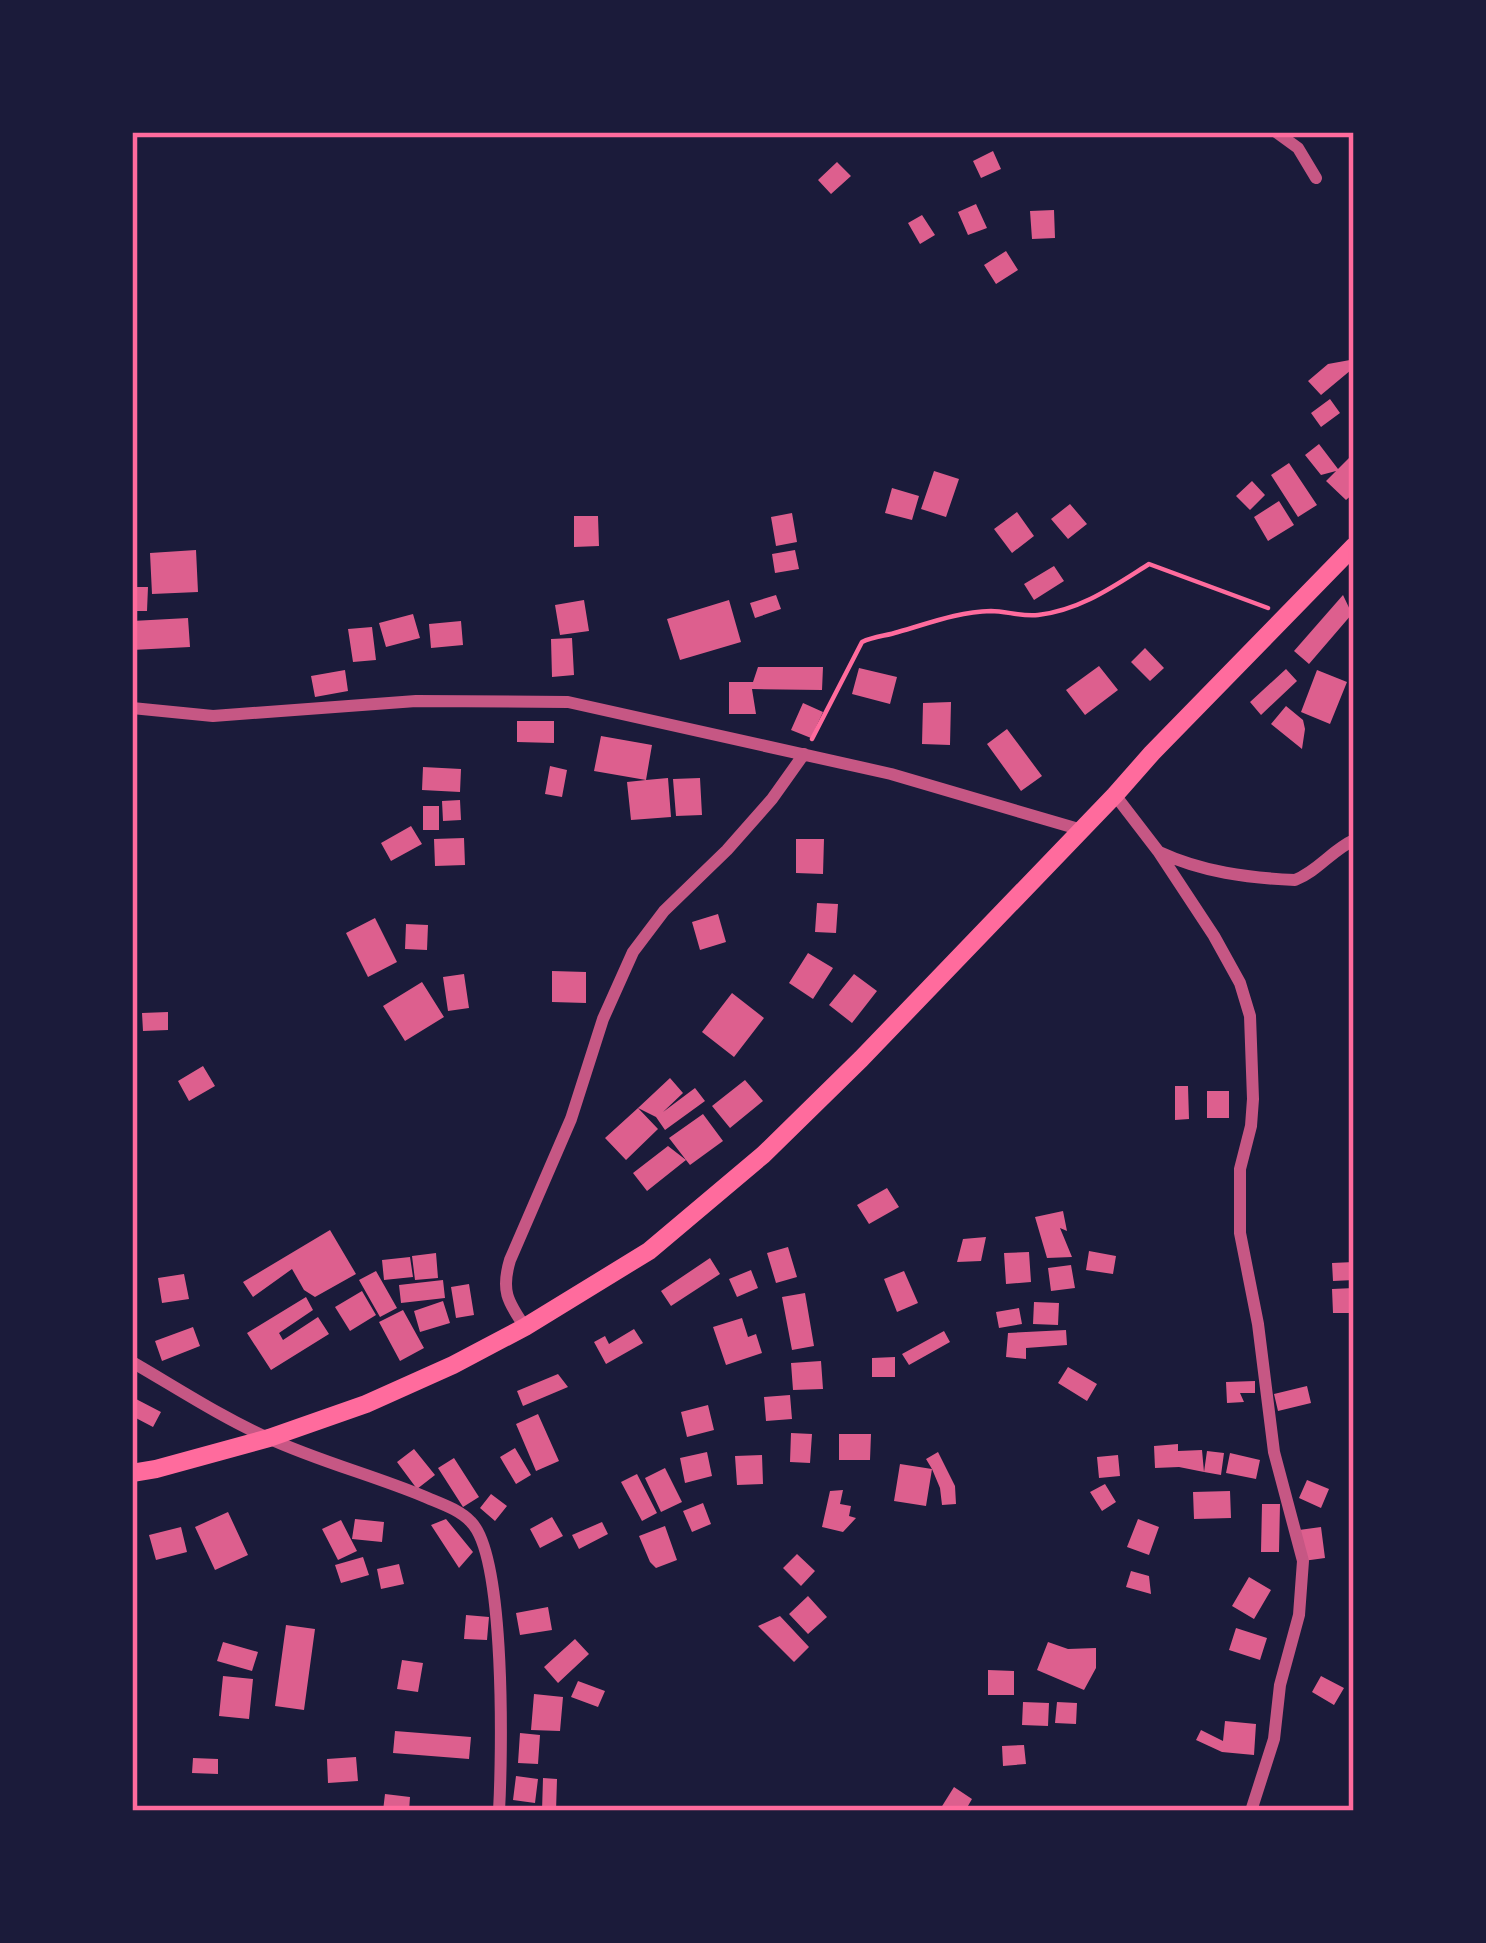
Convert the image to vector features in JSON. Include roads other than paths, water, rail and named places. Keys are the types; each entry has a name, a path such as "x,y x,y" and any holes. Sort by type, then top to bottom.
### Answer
{"main road":[{"path":"132,1473 268,1438 365,1404 525,1327 649,1251 763,1154 861,1059 1354,546"}],"street":[{"path":"1276,132 1298,148 1316,178"},
{"path":"132,708 213,716 416,701 568,703 891,774 1082,830"},
{"path":"525,1327 503,1283 572,1119 603,1019 633,952 664,911 772,799 804,754"},
{"path":"1115,795 1214,936 1247,1001 1253,1099 1240,1169 1240,1233 1258,1324 1274,1452 1303,1561 1299,1616 1280,1685 1274,1739 1251,1811"},
{"path":"1158,851 1211,872 1295,880 1354,840"},
{"path":"132,1362 268,1438 451,1508 472,1522 483,1540 501,1672 500,1811"}]}
